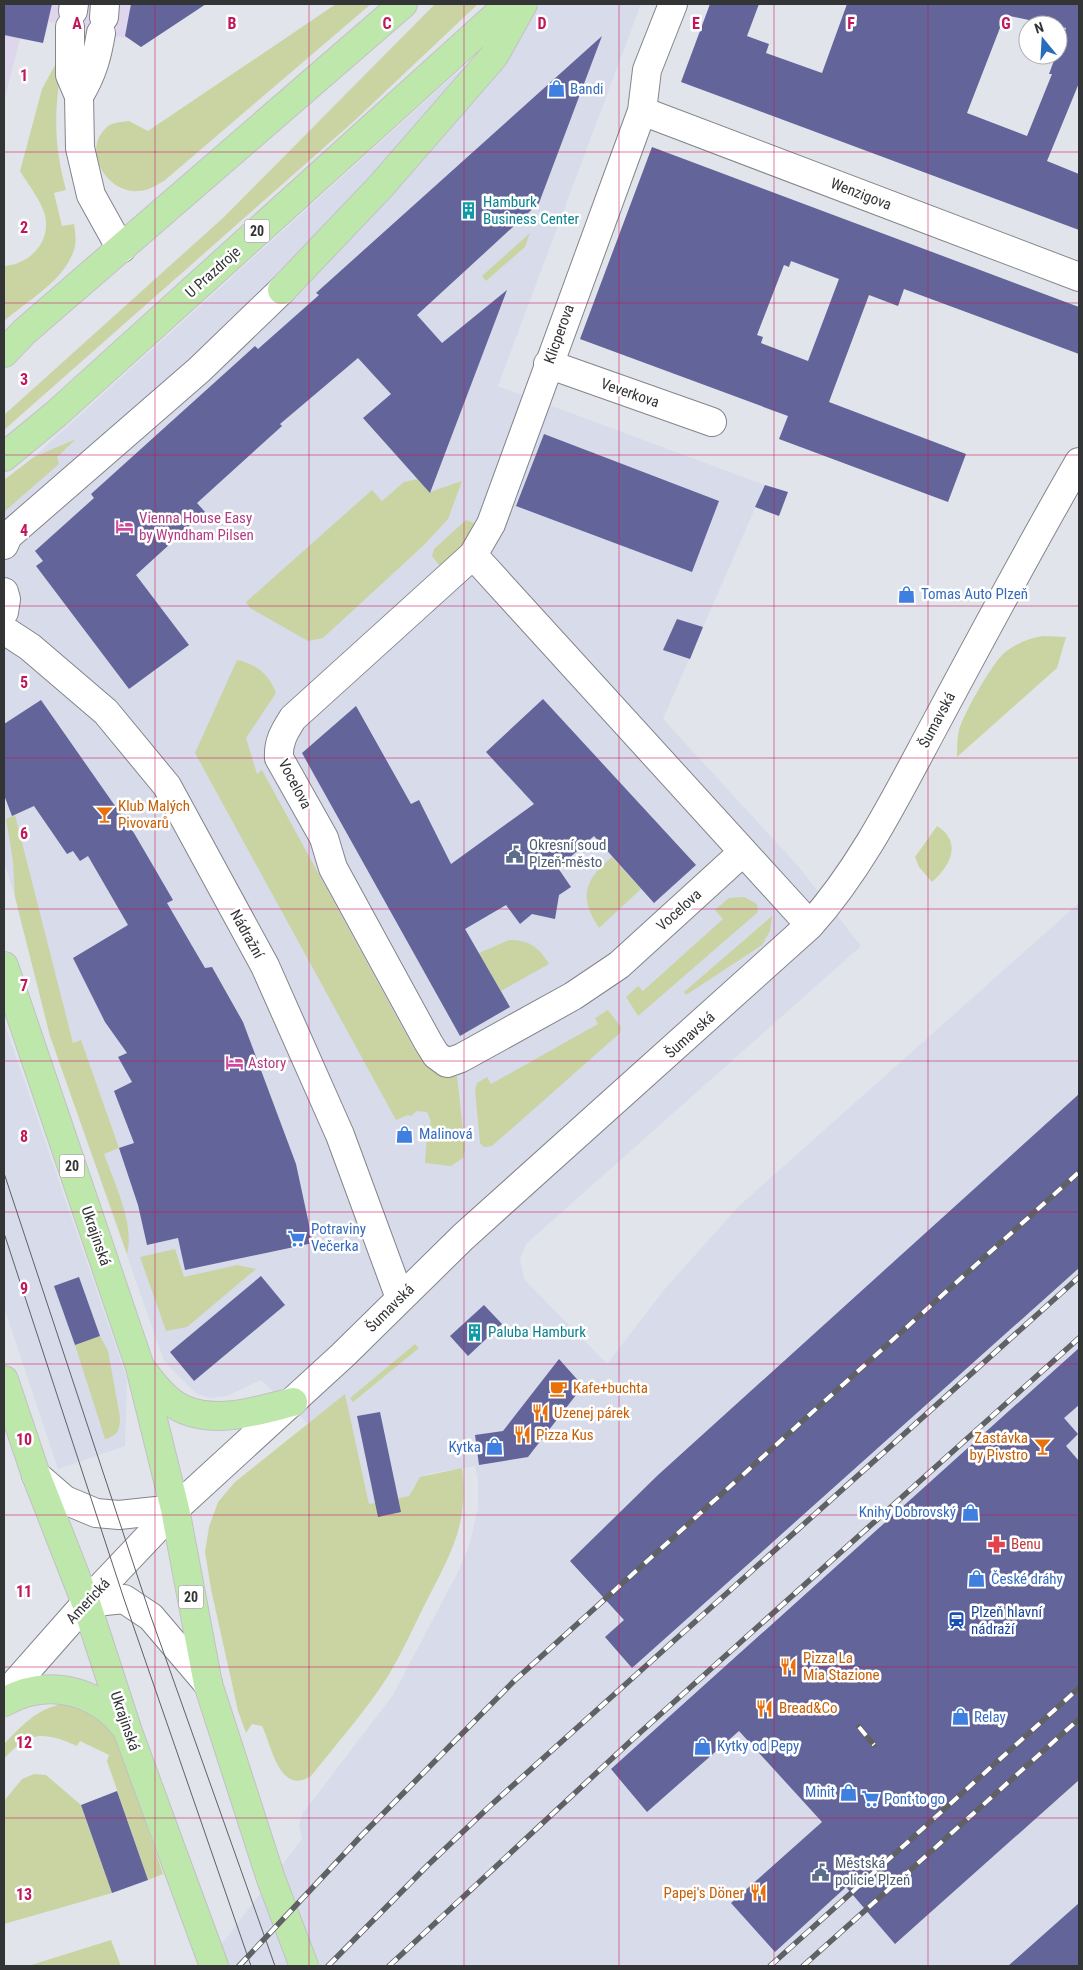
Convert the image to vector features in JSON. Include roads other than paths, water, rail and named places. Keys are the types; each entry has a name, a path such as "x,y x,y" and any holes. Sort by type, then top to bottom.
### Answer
{"main road":[{"path":"4,353 14,339 121,249 321,73 403,4"},
{"name":"U Prazdroje","path":"4,457 56,414 509,4"},
{"path":"282,290 381,186 494,56 523,4"},
{"name":"Ukrajinská","path":"4,966 140,1367 175,1509 208,1684 271,1879 304,1966"},
{"path":"140,1367 161,1393 185,1410 231,1416 293,1402"},
{"name":"Ukrajinská","path":"4,1380 36,1475 86,1603 128,1732 214,1966"},
{"path":"4,1702 21,1694 38,1690 73,1692 89,1697 104,1706 128,1732"}],"street":[{"name":"Klicperova","path":"473,555 491,524 642,111 647,70 672,4"},
{"path":"72,14 70,75 79,96 80,148 91,195 121,249"},
{"path":"79,96 91,78 97,56 103,18"},
{"name":"Wenzigova","path":"642,111 1079,276"},
{"path":"4,545 8,536 199,370 282,290"},
{"name":"Veverkova","path":"548,364 712,422"},
{"name":"Šumavská","path":"175,1509 293,1402 463,1237 810,925 827,906 852,871 913,765 1013,576 1079,462"},
{"path":"473,555 810,925"},
{"name":"Vocelova","path":"473,555 293,718 278,748 280,758 324,838 333,868 436,1055 447,1063 461,1058 573,996 619,965 743,852"},
{"path":"4,592 6,599 4,612"},
{"name":"Nádražní","path":"4,630 30,647 106,712 167,786 265,966 340,1135 400,1298"},
{"path":"36,1475 65,1500 96,1513 118,1516 175,1509"},
{"name":"Americká","path":"4,1696 86,1603 175,1509"},
{"path":"86,1603 124,1599 151,1617 208,1684"}],"tram line":[{"path":"4,1173 151,1617 275,1966"},
{"path":"4,1233 124,1599 251,1966"}],"railway":[{"path":"239,1966 362,1835 514,1681 1079,1172"},
{"path":"328,1966 429,1864 490,1806 1079,1277"},
{"path":"389,1966 634,1738 1079,1338"},
{"path":"770,1966 1079,1688"},
{"path":"803,1966 1079,1719"},
{"path":"859,1727 874,1745"}],"place":[{"name":"Bandi","path":"556,89"},
{"name":"Hamburk Business Center","path":"469,211"},
{"name":"Vienna House Easy by Wyndham Pilsen","path":"125,527"},
{"name":"Tomas Auto Plzeň","path":"907,594"},
{"name":"Klub Malých Pivovarů","path":"104,815"},
{"name":"Okresní soud Plzeň-město","path":"515,854"},
{"name":"Astory","path":"234,1063"},
{"name":"Malinová","path":"405,1134"},
{"name":"Potraviny Večerka","path":"297,1238"},
{"name":"Paluba Hamburk","path":"474,1332"},
{"name":"Kafe+buchta","path":"559,1388"},
{"name":"Uzenej párek","path":"540,1413"},
{"name":"Pizza Kus","path":"522,1435"},
{"name":"Kytka","path":"495,1447"},
{"name":"Zastávka by Pivstro","path":"1042,1447"},
{"name":"Knihy Dobrovský","path":"970,1512"},
{"name":"Benu","path":"997,1544"},
{"name":"České dráhy","path":"977,1579"},
{"name":"Plzeň hlavní nádraží","path":"957,1621"},
{"name":"Pizza La Mia Stazione","path":"789,1667"},
{"name":"Bread&Co","path":"765,1708"},
{"name":"Relay","path":"960,1717"},
{"name":"Kytky od Pepy","path":"703,1746"},
{"name":"Minit","path":"849,1792"},
{"name":"Pont to go","path":"870,1799"},
{"name":"Městská policie Plzeň","path":"821,1872"},
{"name":"Papej's Döner","path":"758,1893"}]}
